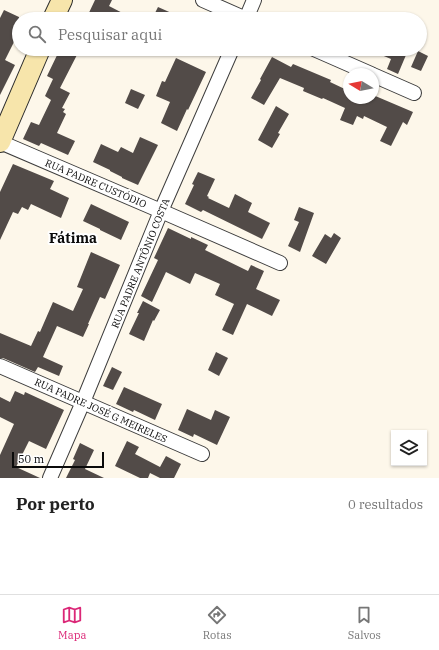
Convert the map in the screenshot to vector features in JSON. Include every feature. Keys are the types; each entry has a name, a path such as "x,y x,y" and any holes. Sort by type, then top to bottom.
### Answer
{"street":[{"path":"56,12 62,0"},
{"path":"203,0 230,12"},
{"path":"249,12 254,0"},
{"path":"0,142 37,56"},
{"name":"RUA PADRE ANTÔNIO COSTA","path":"50,478 83,402 161,211 229,56"},
{"path":"330,56 358,68"},
{"path":"379,77 414,93"},
{"name":"RUA PADRE CUSTÓDIO","path":"0,142 280,263"},
{"name":"RUA PADRE JOSÉ G MEIRELES","path":"0,366 202,454"}],"building":[{"path":"95,0 112,0 109,6 121,12 89,12"},
{"path":"158,7 169,12 156,12"},
{"path":"4,10 12,14 12,46 5,60 15,65 0,95 0,18"},
{"path":"57,56 76,56 60,88 70,93 62,108 65,109 63,112 66,114 57,133 75,141 68,155 41,143 39,146 23,139 31,122 39,125 51,100 45,96 53,79 47,76"},
{"path":"384,56 406,56 398,74 387,69 391,59"},
{"path":"416,56 428,56 421,71 411,67"},
{"path":"272,57 291,67 293,64 331,80 330,82 343,88 343,104 379,104 379,98 413,112 407,125 403,122 391,146 380,141 387,127 364,116 363,119 357,116 353,125 340,120 345,108 303,91 304,88 280,78 264,105 251,98 261,80 260,79"},
{"path":"176,58 206,72 177,131 161,123 170,102 156,96 162,81 165,82"},
{"path":"131,89 145,95 138,109 125,103"},
{"path":"276,106 289,114 278,133 280,134 272,148 258,140"},
{"path":"140,137 158,145 138,185 93,162 101,144 118,152 121,147 133,153"},
{"path":"13,164 54,181 50,189 69,198 61,218 31,204 28,210 22,207 18,214 13,212 0,240 0,192"},
{"path":"198,172 215,179 207,196 209,197 208,198 229,208 235,194 252,203 248,212 270,223 262,239 203,210 201,212 185,204"},
{"path":"91,204 129,222 121,240 83,221"},
{"path":"299,207 314,213 300,252 288,246 299,222 294,220"},
{"path":"168,228 208,245 205,250 248,271 251,265 264,271 256,289 280,300 272,316 247,304 233,335 222,330 234,304 215,295 220,284 195,273 190,284 166,272 152,302 141,296 158,260 154,258"},
{"path":"334,233 341,238 326,264 312,256 325,234 331,238"},
{"path":"91,252 120,265 105,299 100,297 83,337 57,326 43,357 63,366 59,376 38,367 35,372 0,358 0,333 31,346 38,331 40,332 53,302 73,311 83,289 77,287"},
{"path":"143,301 160,310 154,321 153,320 144,341 129,334"},
{"path":"216,352 228,358 219,376 208,370"},
{"path":"112,367 122,372 113,390 103,386"},
{"path":"124,387 162,404 155,420 134,410 133,412 116,404"},
{"path":"15,391 24,395 25,392 64,410 46,449 29,441 16,467 40,478 0,478 0,455 14,424 0,417 0,397 10,402"},
{"path":"187,409 211,420 215,410 230,417 217,445 194,434 193,437 178,430"},
{"path":"127,441 139,447 135,454 160,467 166,456 181,464 174,478 160,478 150,473 148,478 140,478 115,466"},
{"path":"80,443 94,450 85,469 104,478 66,478 75,460 73,459"}],"district":[{"name":"Fátima","path":"73,238"}]}
